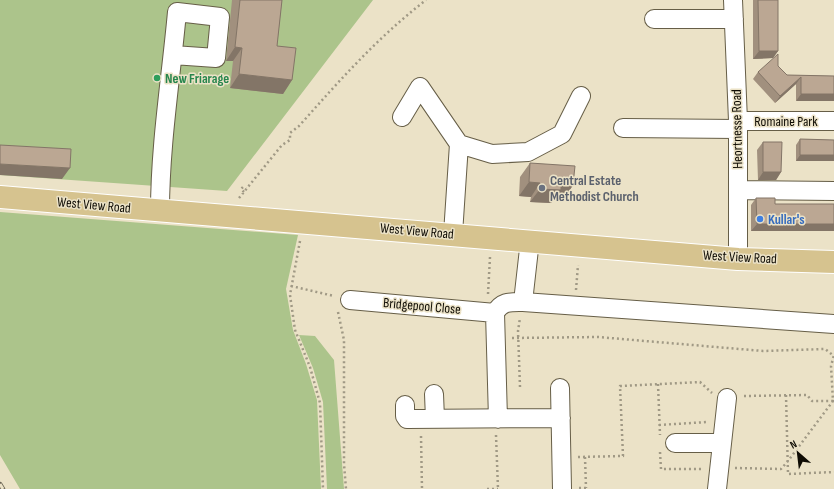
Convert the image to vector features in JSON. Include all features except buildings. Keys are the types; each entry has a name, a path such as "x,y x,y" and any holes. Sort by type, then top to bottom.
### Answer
{"main road":[{"name":"West View Road","path":"0,197 530,240 738,259 834,262"}],"street":[{"name":"Heortnesse Road","path":"733,0 738,125 738,259"},
{"path":"654,19 734,19"},
{"path":"160,211 160,187 173,55"},
{"path":"402,117 420,87 460,144 492,154 528,152 562,134 581,96"},
{"name":"Romaine Park","path":"623,128 834,121"},
{"path":"453,234 460,144"},
{"path":"738,190 834,190"},
{"path":"523,302 530,240"},
{"name":"Bridgepool Close","path":"344,298 491,305"},
{"path":"498,419 496,338 491,305 499,306 506,302 523,302 834,324"},
{"path":"560,388 562,482"},
{"path":"428,419 434,394"},
{"path":"717,489 726,398"},
{"path":"405,405 405,416 407,419 561,418"},
{"path":"675,443 722,443"}],"path":[{"path":"229,216 245,191 282,145 290,140 290,133 299,126 365,53 396,24 426,0"},
{"path":"303,221 290,295 295,330 310,367 320,403 323,489"},
{"path":"491,250 491,305"},
{"path":"576,292 578,258"},
{"path":"291,286 344,298 338,316 344,340 344,464 346,489"},
{"path":"520,387 518,338 523,302"},
{"path":"496,338 598,337 763,351 824,349 834,356 831,366 833,402 788,461 780,469 719,468"},
{"path":"562,457 623,456 620,386"},
{"path":"786,395 788,474 834,472"},
{"path":"422,489 428,419"},
{"path":"487,489 498,489 496,429 498,419"},
{"path":"659,424 724,422"},
{"path":"585,456 586,489"}],"green space":[{"name":"New Friarage","path":"0,0 373,0 227,191 0,175"},
{"path":"0,212 298,235 286,289 293,330 306,364 317,400 321,489 20,489 0,455"},
{"path":"299,335 315,336 334,360 344,489 327,489 323,402 313,368"}],"railway":[{"path":"0,484 3,489"}],"place":[{"name":"New Friarage","path":"157,78"},
{"name":"Central Estate Methodist Church","path":"542,188"},
{"name":"Kullar's","path":"760,219"}]}
